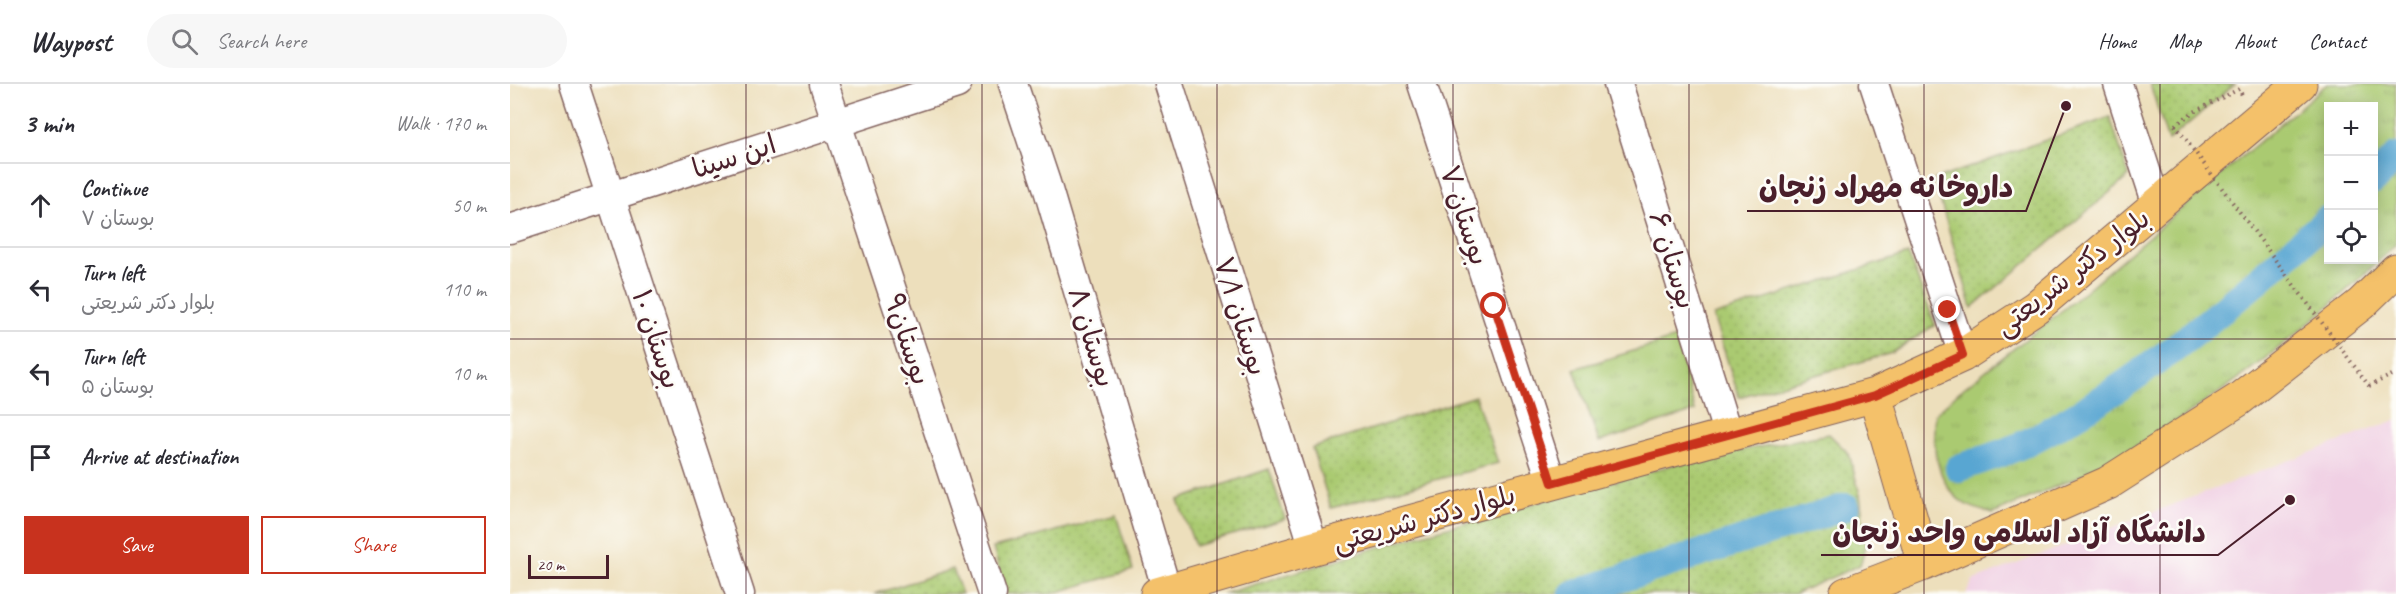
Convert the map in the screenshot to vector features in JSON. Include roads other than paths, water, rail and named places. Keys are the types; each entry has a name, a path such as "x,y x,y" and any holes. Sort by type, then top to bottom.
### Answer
{"main road":[{"name":"بلوار دکتر شریعتی","path":"1162,593 1314,548 1875,395 1963,355 2036,307 2300,84"},
{"path":"1846,594 1924,564 2108,483 2238,400 2361,304 2396,270"},
{"path":"1875,395 1924,564"}],"street":[{"name":"بوستان ۱۰","path":"574,84 740,594"},
{"name":"بوستان۹","path":"824,84 992,594"},
{"name":"ابن سینا","path":"510,229 957,84"},
{"name":"بوستان ۸","path":"1013,84 1046,183 1162,593"},
{"name":"بوستان ۷/۱","path":"1168,84 1314,548"},
{"name":"بوستان ۷","path":"1422,84 1552,483"},
{"name":"بوستان ۶","path":"1618,84 1728,435"},
{"path":"1874,84 1963,355"},
{"path":"2118,84 2157,205"}],"waterway":[{"path":"2378,176 2396,157"},
{"path":"1959,468 2024,444 2111,393 2187,339 2324,223"},
{"path":"1573,594 1846,507"}],"place":[{"name":"داروخانه مهراد زنجان","path":"2066,106"},
{"name":"دانشگاه آزاد اسلامی واحد زنجان","path":"2290,500"}]}
